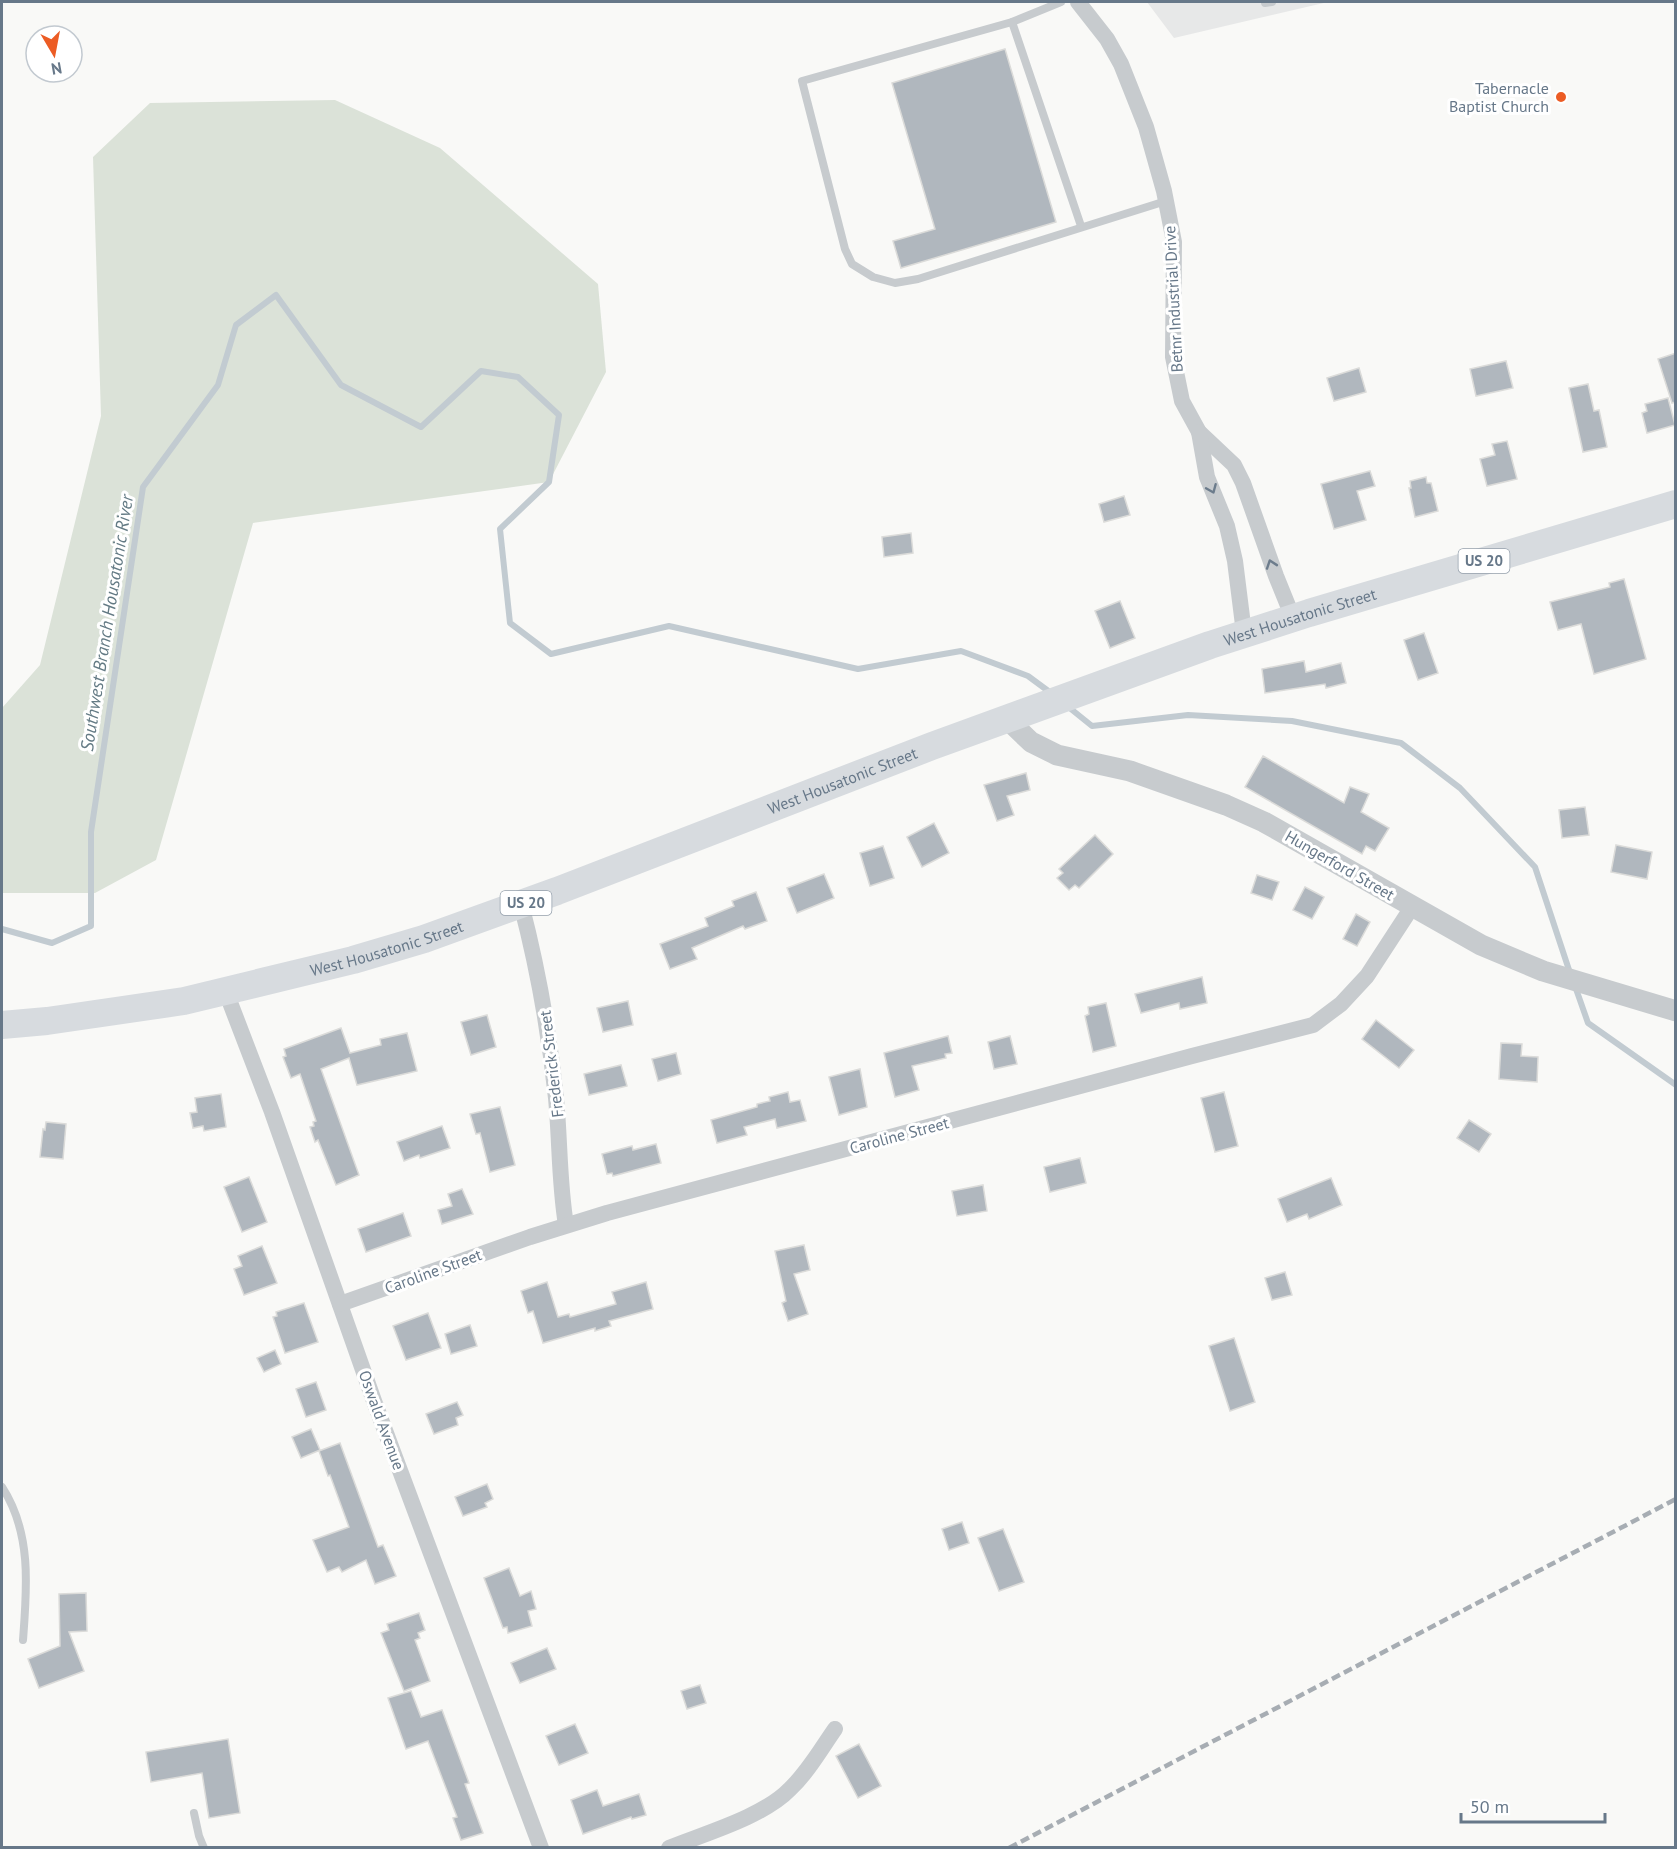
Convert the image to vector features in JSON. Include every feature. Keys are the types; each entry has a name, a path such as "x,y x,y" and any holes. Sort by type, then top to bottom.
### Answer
{"highway":[{"name":"West Housatonic Street","path":"2,1024 109,1013 226,992 353,960 424,939 522,904 1087,689 1244,633 1676,504"}],"street":[{"name":"Betnr Industrial Drive","path":"1078,2 1107,39 1121,64 1146,127 1166,201 1174,242 1173,357 1182,401 1200,432 1234,465 1243,483 1293,618"},
{"name":"Betnr Industrial Drive","path":"1200,432 1208,477 1227,526 1236,561 1244,633"},
{"name":"Hungerford Street","path":"1018,715 1031,742 1058,755 1130,771 1226,805 1264,822 1481,945 1543,971 1676,1011"},
{"name":"Frederick Street","path":"522,904 544,1001 556,1095 561,1192 566,1225"},
{"name":"Caroline Street","path":"340,1304 566,1225 648,1201 1313,1025 1341,1004 1367,976 1412,907"},
{"name":"Oswald Avenue","path":"226,992 541,1848"},
{"path":"669,1848 769,1806 783,1796 806,1772 835,1729"}],"lane":[{"path":"1061,2 1012,22 802,81 845,249 852,264 873,277 895,283 918,279 1166,201"},
{"path":"1012,22 1082,226"},
{"path":"2,1487 12,1502 24,1539 27,1586 23,1640"},
{"path":"194,1813 204,1848"}],"shaded area":[{"path":"1147,2 1328,2 1174,38"},
{"path":"335,100 440,148 598,284 606,372 549,482 253,523 156,860 95,893 2,893 2,708 40,665 101,416 93,157 150,103"}],"building":[{"path":"1005,49 1056,222 901,268 893,241 935,229 892,83"},
{"path":"1676,353 1676,402 1672,403 1658,359"},
{"path":"1506,361 1513,388 1476,396 1470,369"},
{"path":"1359,368 1366,392 1334,401 1327,378"},
{"path":"1588,384 1594,411 1599,410 1607,447 1583,452 1569,388"},
{"path":"1668,398 1675,425 1647,433 1642,413 1647,411 1645,404"},
{"path":"1507,441 1517,479 1487,486 1480,459 1495,455 1492,444"},
{"path":"1370,471 1375,486 1357,491 1366,520 1334,529 1321,484"},
{"path":"1426,477 1427,483 1431,483 1438,511 1415,517 1409,488 1411,488 1410,481"},
{"path":"1124,496 1130,515 1104,522 1099,504"},
{"path":"911,533 913,553 884,557 882,537"},
{"path":"1624,579 1646,659 1594,674 1581,624 1558,630 1550,602 1610,587 1609,583"},
{"path":"1120,601 1135,638 1110,648 1095,611"},
{"path":"1424,633 1438,673 1418,680 1404,640"},
{"path":"1304,661 1306,672 1341,663 1346,683 1326,688 1325,684 1265,693 1262,669"},
{"path":"1263,756 1344,803 1350,787 1369,794 1361,812 1389,828 1375,851 1366,846 1362,854 1245,787"},
{"path":"1026,773 1030,790 1007,796 1014,815 997,821 984,785"},
{"path":"1585,807 1589,835 1562,838 1559,810"},
{"path":"934,823 949,853 922,867 907,837"},
{"path":"1095,835 1113,854 1079,888 1075,885 1069,890 1057,878 1063,873 1059,869"},
{"path":"1616,845 1652,852 1647,879 1611,872"},
{"path":"883,846 894,878 870,886 860,853"},
{"path":"824,874 834,898 797,913 787,888"},
{"path":"1257,875 1279,882 1272,900 1251,893"},
{"path":"1305,887 1324,897 1312,919 1293,910"},
{"path":"756,892 767,921 745,929 743,926 692,948 697,959 670,969 660,944 708,926 705,918 734,906 732,901"},
{"path":"1356,914 1370,922 1357,946 1343,939"},
{"path":"1202,977 1207,1003 1180,1009 1179,1003 1141,1013 1135,994"},
{"path":"628,1001 633,1025 603,1032 597,1008"},
{"path":"1106,1003 1116,1046 1093,1052 1085,1016 1089,1014 1088,1007"},
{"path":"487,1015 496,1047 471,1055 461,1022"},
{"path":"1376,1020 1414,1050 1399,1068 1362,1039"},
{"path":"341,1028 350,1053 381,1045 380,1039 407,1033 417,1071 357,1085 349,1058 321,1069 359,1175 336,1185 318,1140 315,1142 310,1127 314,1126 313,1122 316,1121 300,1074 291,1078 283,1057 286,1056 284,1049"},
{"path":"948,1036 952,1053 945,1054 946,1058 912,1066 919,1090 895,1097 884,1053"},
{"path":"1010,1036 1017,1064 994,1069 988,1042"},
{"path":"1501,1043 1522,1044 1521,1056 1538,1057 1537,1082 1499,1079"},
{"path":"676,1053 681,1074 658,1081 652,1059"},
{"path":"621,1065 627,1086 589,1095 584,1074"},
{"path":"860,1069 867,1107 839,1115 829,1077"},
{"path":"788,1092 790,1102 800,1100 806,1121 777,1128 775,1119 744,1127 747,1135 717,1143 711,1120 757,1107 757,1104 770,1101 769,1097"},
{"path":"1224,1092 1238,1146 1215,1152 1201,1098"},
{"path":"221,1094 226,1127 204,1131 203,1126 193,1128 190,1113 197,1112 195,1098"},
{"path":"500,1107 515,1165 490,1172 480,1133 476,1134 470,1114"},
{"path":"1469,1120 1491,1134 1479,1152 1457,1138"},
{"path":"46,1122 66,1124 63,1159 40,1157"},
{"path":"442,1126 450,1148 404,1161 397,1142"},
{"path":"656,1144 661,1163 613,1176 612,1173 607,1174 602,1154 632,1146 633,1150"},
{"path":"1080,1158 1086,1183 1050,1192 1044,1167"},
{"path":"249,1177 267,1222 242,1232 224,1187"},
{"path":"1331,1178 1342,1205 1309,1219 1307,1214 1287,1222 1278,1199"},
{"path":"983,1185 987,1211 957,1216 952,1191"},
{"path":"462,1189 473,1214 442,1224 438,1210 452,1206 448,1194"},
{"path":"403,1213 411,1236 366,1252 358,1229"},
{"path":"804,1245 810,1270 794,1274 808,1314 788,1321 782,1303 786,1301 775,1251"},
{"path":"262,1246 277,1283 244,1295 234,1269 242,1266 238,1256"},
{"path":"1285,1272 1292,1295 1272,1300 1265,1278"},
{"path":"547,1282 558,1317 569,1314 570,1317 616,1304 612,1292 646,1282 653,1309 609,1321 611,1326 595,1331 595,1328 543,1343 533,1311 528,1313 521,1291"},
{"path":"304,1303 318,1342 285,1353 273,1317 277,1316 276,1312"},
{"path":"428,1313 441,1348 406,1360 393,1326"},
{"path":"470,1325 477,1346 451,1354 445,1334"},
{"path":"1234,1338 1255,1402 1230,1411 1209,1346"},
{"path":"275,1350 281,1364 264,1372 257,1358"},
{"path":"316,1382 326,1410 306,1417 296,1389"},
{"path":"457,1402 463,1415 456,1418 458,1425 434,1434 426,1414"},
{"path":"311,1429 320,1450 301,1458 292,1437"},
{"path":"340,1443 378,1547 383,1545 396,1576 375,1584 366,1560 342,1572 339,1567 327,1572 313,1540 349,1527 319,1451"},
{"path":"487,1484 493,1499 485,1503 487,1507 463,1516 455,1497"},
{"path":"962,1522 969,1543 949,1550 942,1529"},
{"path":"1003,1529 1024,1582 999,1591 978,1538"},
{"path":"509,1568 520,1596 531,1591 536,1609 528,1611 532,1626 508,1633 507,1627 503,1628 484,1578"},
{"path":"86,1593 87,1631 69,1632 84,1671 39,1688 28,1659 60,1646 59,1594"},
{"path":"419,1613 425,1630 418,1633 420,1638 415,1640 430,1681 404,1691 381,1633 389,1630 387,1624"},
{"path":"547,1648 556,1669 520,1683 511,1663"},
{"path":"700,1685 706,1703 687,1709 681,1691"},
{"path":"411,1691 421,1717 442,1710 469,1783 465,1784 483,1833 461,1840 453,1818 457,1817 428,1741 406,1749 388,1698"},
{"path":"575,1724 588,1753 559,1765 546,1736"},
{"path":"228,1739 240,1813 209,1818 202,1773 151,1782 146,1752"},
{"path":"859,1744 881,1786 858,1798 836,1756"},
{"path":"597,1790 603,1806 639,1794 646,1815 632,1819 631,1817 583,1834 571,1800"}],"waterway":[{"name":"Southwest Branch Housatonic River","path":"2,929 52,943 91,926 91,832 143,487 218,385 236,325 276,295 341,385 421,427 481,371 518,377 559,415 549,482 500,529 510,623 551,654 669,626 858,669 961,651 1028,676 1051,693"},
{"name":"Southwest Branch Housatonic River","path":"1066,705 1092,726 1188,715 1292,721 1401,743 1460,788 1535,867 1570,973"},
{"name":"Southwest Branch Housatonic River","path":"1575,986 1588,1023 1676,1085"}],"railway":[{"path":"1009,1848 1676,1499"}],"place":[{"name":"Tabernacle Baptist Church","path":"1561,97"}]}
